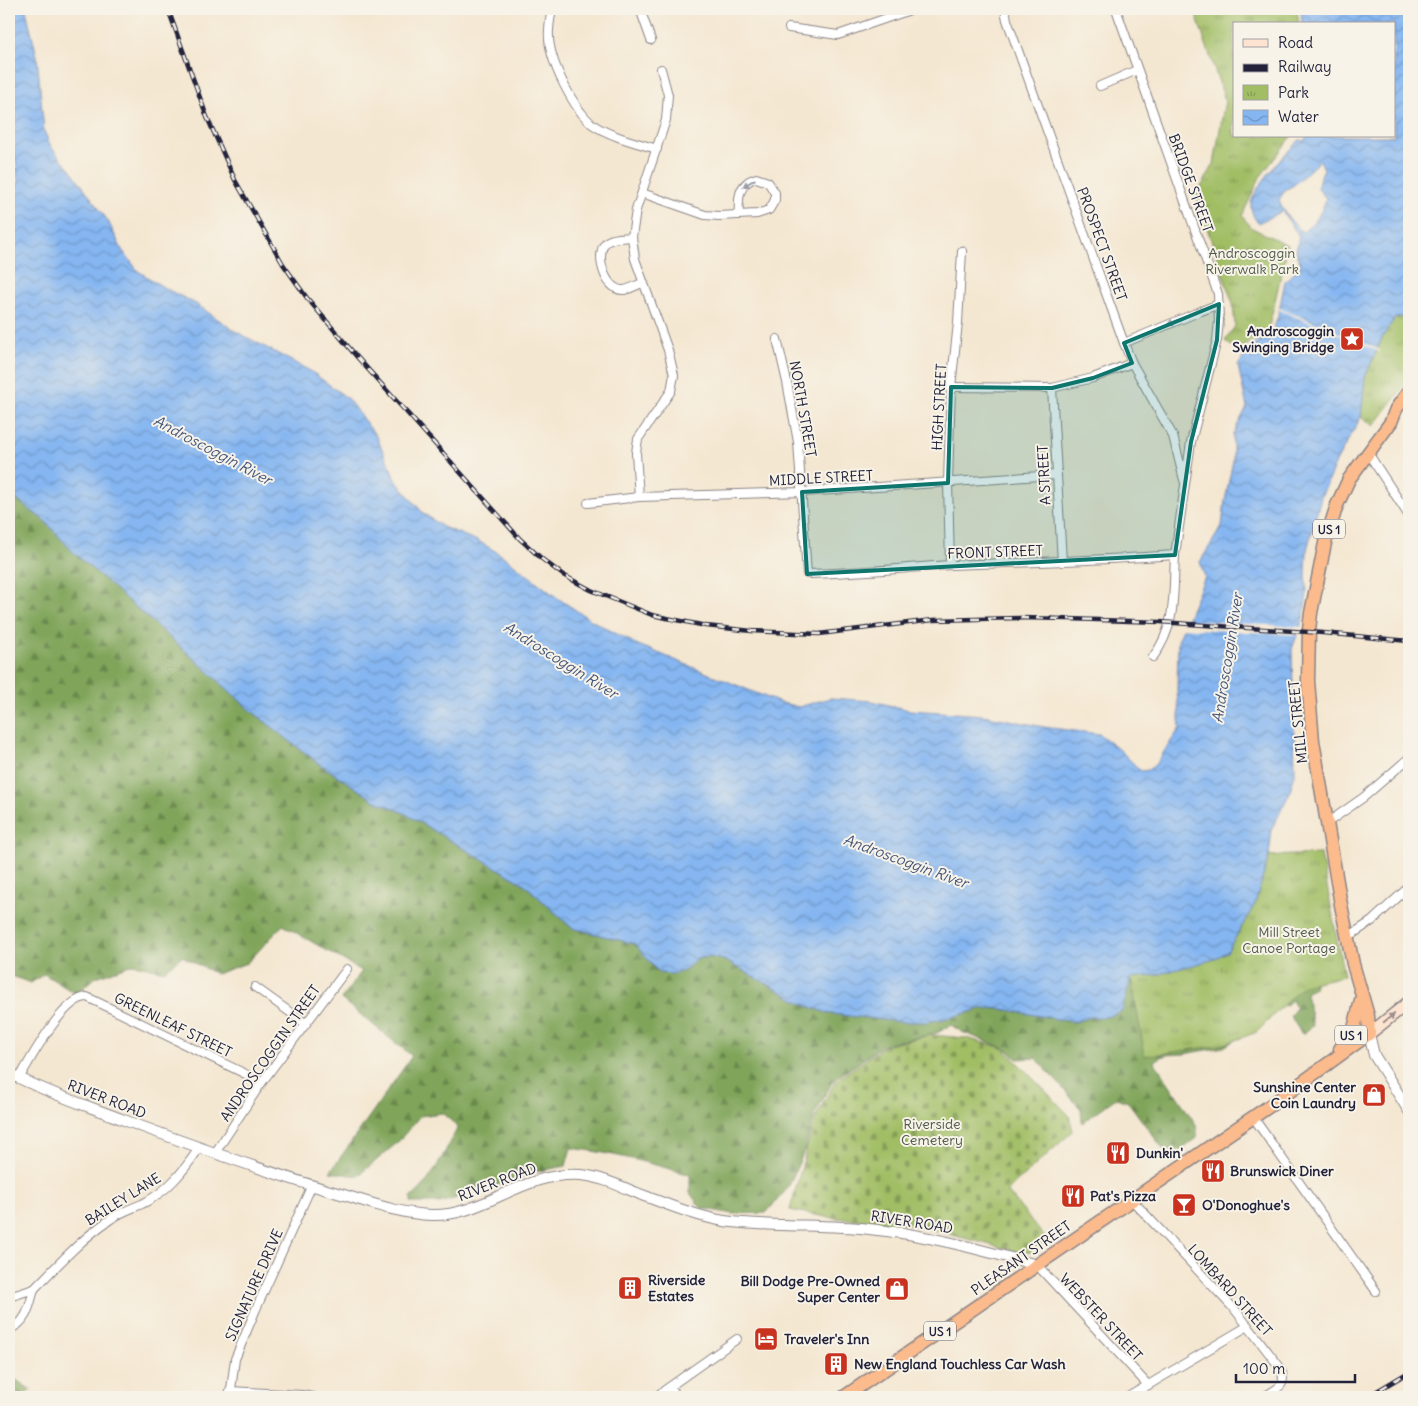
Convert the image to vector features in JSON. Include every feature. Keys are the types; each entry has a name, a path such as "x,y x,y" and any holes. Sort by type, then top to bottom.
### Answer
{"highway":[{"name":"MILL STREET","path":"1369,1034 1368,1016 1348,938 1313,741 1308,664 1311,613 1330,523 1349,479 1391,422 1396,409 1409,391"},
{"name":"MILL STREET","path":"1391,422 1402,415 1409,405"},
{"name":"US 1","path":"1326,1066 1353,1033 1362,998"},
{"name":"PLEASANT STREET","path":"844,1397 1326,1066 1369,1034"}],"main road":[{"name":"PLEASANT STREET","path":"1369,1034 1409,1002"}],"street":[{"path":"552,9 549,29 551,50 574,103 582,114 603,130 657,149"},
{"path":"640,9 651,40"},
{"path":"789,28 838,36 913,9"},
{"name":"PROSPECT STREET","path":"1005,9 1007,20 1124,344 1132,363 1173,436 1184,484"},
{"name":"BRIDGE STREET","path":"1116,9 1218,294 1217,340 1192,442 1184,484 1175,555"},
{"path":"639,498 636,454 638,439 670,391 674,375 668,350 642,283 635,259 632,237 636,210 666,120 668,95 661,69"},
{"path":"1100,86 1137,70"},
{"path":"642,193 705,215 739,215 756,214 769,210 775,200 775,194 768,182 756,178 746,183 739,194 739,215"},
{"path":"632,237 607,241 600,254 605,276 612,287 624,290 642,283"},
{"name":"HIGH STREET","path":"950,566 948,482 951,387 958,322 962,251"},
{"path":"1124,344 1219,304"},
{"name":"NORTH STREET","path":"777,338 798,442 807,574"},
{"path":"951,387 1052,388 1093,378 1132,363"},
{"name":"A STREET","path":"1052,388 1062,562"},
{"path":"1368,453 1409,516"},
{"name":"MIDDLE STREET","path":"588,503 639,498 802,492 1056,475"},
{"path":"1153,657 1162,646 1171,620 1175,555"},
{"name":"FRONT STREET","path":"807,574 1175,555"},
{"path":"1327,823 1364,797 1409,758"},
{"path":"1348,938 1372,921 1409,887"},
{"name":"ANDROSCOGGIN STREET","path":"215,1153 262,1082 346,969"},
{"path":"254,986 305,1023"},
{"name":"GREENLEAF STREET","path":"12,1075 74,1001 80,997 86,997 262,1082"},
{"path":"1369,1034 1374,1056 1409,1111"},
{"name":"RIVER ROAD","path":"12,1075 53,1093 198,1148 312,1185 403,1211 422,1214 461,1211 479,1206 511,1190 547,1178 565,1175 584,1176 602,1180 690,1213 727,1222 820,1226 895,1232 950,1242 1037,1265"},
{"path":"1252,1117 1376,1291"},
{"name":"BAILEY LANE","path":"9,1329 16,1327 22,1321 27,1312 34,1289 73,1249 109,1219 142,1204 166,1189 185,1168 198,1148"},
{"name":"SIGNATURE DRIVE","path":"230,1394 235,1359 312,1185"},
{"name":"LOMBARD STREET","path":"1132,1200 1248,1326 1279,1366 1284,1375 1282,1385 1263,1397"},
{"name":"WEBSTER STREET","path":"1037,1265 1148,1385"},
{"name":"BAILEY LANE","path":"9,1297 34,1289"},
{"path":"1128,1397 1248,1326"},
{"path":"655,1397 737,1339"},
{"path":"670,1387 677,1397"},
{"path":"230,1394 302,1395 313,1397"}],"highlighted area":[{"path":"1219,304 1217,340 1191,442 1175,555 807,574 802,492 948,483 951,387 1052,388 1093,378 1132,363 1124,343"}],"green space":[{"name":"Androscoggin Riverwalk Park","path":"1194,9 1297,9 1299,22 1233,22 1233,138 1290,138 1260,177 1242,216 1252,228 1288,245 1266,339 1250,341 1240,353 1225,341 1235,326 1233,304 1196,196 1214,164 1225,100"},
{"path":"1409,316 1409,380 1374,426 1361,417 1365,377 1383,336 1395,318"},
{"path":"9,494 45,521 74,553 248,708 315,761 374,800 404,813 524,884 572,928 635,944 659,973 684,971 696,959 708,957 724,960 807,1006 831,1014 926,1022 949,1018 984,1008 1002,1009 1074,1022 1091,1017 1107,1017 1131,977 1156,975 1316,980 1314,988 1306,993 1313,1026 1302,1034 1290,1016 1296,1008 1292,1000 1285,1006 1278,1002 1255,1027 1224,1047 1166,1055 1154,1061 1197,1126 1197,1138 1178,1151 1163,1149 1128,1102 1116,1098 1082,1123 1081,1109 1036,1058 1017,1059 1006,1049 962,1032 951,1025 937,1033 883,1045 833,1081 814,1115 805,1149 788,1188 766,1213 733,1214 701,1208 690,1193 690,1175 631,1159 571,1148 566,1166 534,1172 477,1192 473,1185 469,1185 460,1197 440,1203 411,1203 411,1197 425,1184 458,1127 442,1113 420,1116 397,1143 358,1176 330,1172 412,1056 341,999 362,971 283,925 247,963 216,974 182,956 164,971 133,964 96,977 76,994 44,974 31,983 9,975"},
{"name":"Mill Street Canoe Portage","path":"1321,854 1344,976 1303,985 1257,1032 1222,1045 1145,1056 1131,977 1156,975 1227,952 1255,904 1269,856"},
{"name":"Riverside Cemetery","path":"931,1035 966,1038 1003,1048 1069,1115 1073,1131 1007,1191 1047,1240 1031,1252 1022,1253 913,1225 826,1217 790,1210 815,1118 835,1082 884,1046"},
{"path":"9,1375 31,1390 23,1397 9,1397"}],"water":[{"name":"Androscoggin River","path":"9,9 26,9 37,56 44,131 51,147 71,170 108,221 122,250 138,271 163,287 196,304 235,331 312,372 347,398 376,436 397,482 423,513 443,527 480,542 503,556 559,599 591,620 636,644 778,702 799,707 830,698 872,701 909,710 983,715 1044,727 1099,734 1118,748 1141,771 1148,770 1155,765 1180,728 1177,691 1178,641 1205,577 1200,562 1222,526 1233,460 1233,434 1247,407 1238,366 1250,346 1271,336 1278,316 1285,281 1301,265 1296,251 1299,236 1281,210 1279,213 1258,223 1252,210 1253,199 1257,190 1280,160 1301,139 1303,142 1306,138 1396,138 1396,22 1302,22 1301,9 1409,9 1409,316 1395,318 1383,336 1365,377 1361,417 1337,460 1321,497 1307,550 1307,593 1304,616 1292,649 1295,773 1290,792 1272,829 1269,856 1255,904 1227,952 1212,960 1156,975 1131,978 1122,1011 1107,1017 1091,1017 1074,1022 1002,1009 984,1008 949,1018 926,1022 902,1022 831,1014 807,1006 724,960 708,957 696,959 684,971 672,974 659,973 635,944 572,928 524,884 404,813 374,800 315,761 248,708 74,553 45,521 9,494 9,201 18,184 16,161 9,140","holes":["1320,160 1324,169 1319,180 1318,189 1326,198 1318,217 1303,232 1288,217 1279,200 1285,190 1294,185"]}],"pier":[{"path":"1277,307 1380,350 1380,352 1277,309"},
{"path":"1184,620 1303,627 1300,635 1180,628"}],"railway":[{"path":"168,9 207,117 235,180 283,264 307,298 357,357 520,539 563,575 591,590 652,615 706,626 752,631 819,634 933,620 1020,618 1160,622 1409,641"},
{"path":"1367,1397 1409,1372"}],"place":[{"name":"Androscoggin Swinging Bridge","path":"1352,339"},
{"name":"Sunshine Center Coin Laundry","path":"1374,1095"},
{"name":"Dunkin'","path":"1118,1153"},
{"name":"Brunswick Diner","path":"1213,1171"},
{"name":"Pat's Pizza","path":"1073,1196"},
{"name":"O'Donoghue's","path":"1184,1205"},
{"name":"Riverside Estates","path":"630,1288"},
{"name":"Bill Dodge Pre-Owned Super Center","path":"897,1289"},
{"name":"Traveler's Inn","path":"766,1339"},
{"name":"New England Touchless Car Wash","path":"836,1364"}]}
